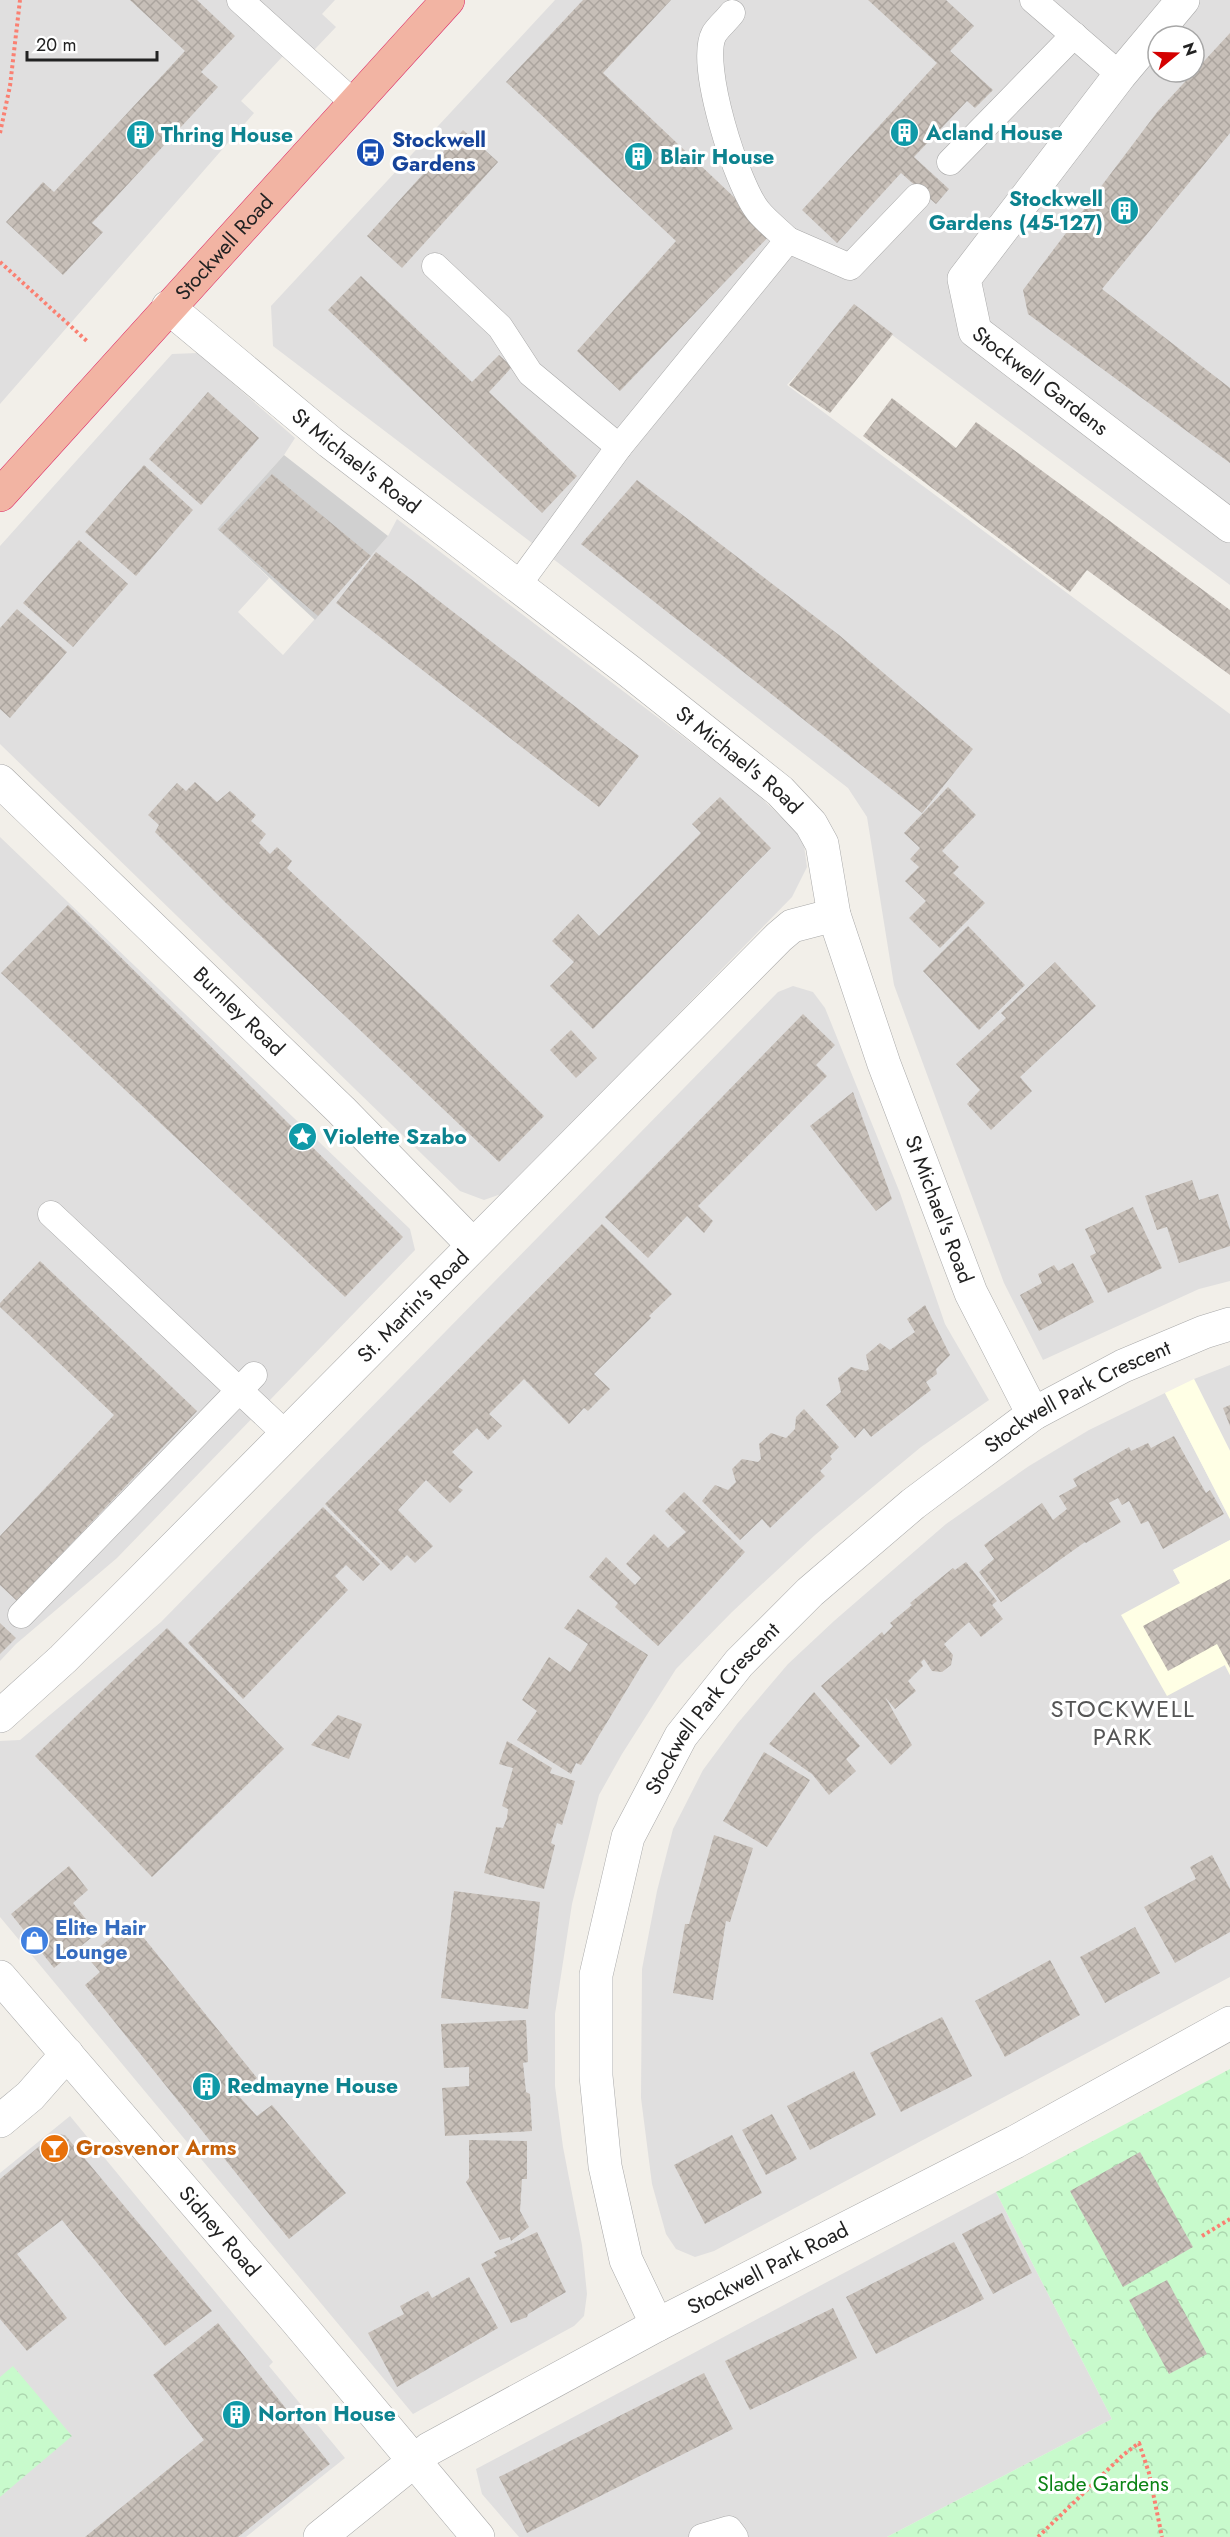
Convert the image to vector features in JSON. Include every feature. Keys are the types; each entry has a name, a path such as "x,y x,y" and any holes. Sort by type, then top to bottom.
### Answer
{"highway":[{"name":"Stockwell Road","path":"0,495 448,0"}],"street":[{"name":"Stockwell Gardens","path":"1183,0 1120,75 964,279 975,331 1230,526"},
{"name":"St Michael's Road","path":"168,307 330,442 629,671 798,808 812,824 822,844 834,915 884,1065 971,1293 1033,1414"},
{"name":"Burnley Road","path":"0,782 341,1110 473,1245"},
{"name":"St. Martin's Road","path":"0,1716 63,1659 287,1435 778,937 792,926 834,915"},
{"name":"Stockwell Park Crescent","path":"657,2325 626,2260 605,2166 596,2076 596,1975 628,1838 681,1736 739,1663 810,1592 905,1511 1033,1414 1124,1366 1204,1332 1230,1324"},
{"name":"Sidney Road","path":"0,1977 296,2320 478,2537"},
{"name":"Stockwell Park Road","path":"320,2537 429,2450 657,2325 1015,2142 1230,2023"},
{"path":"0,2121 30,2096 67,2054"}],"lane":[{"path":"240,0 354,103"},
{"path":"1033,0 1120,75"},
{"path":"732,13 713,35 709,65 735,164 757,210 788,240 850,267 917,197"},
{"path":"950,162 1074,35"},
{"path":"518,585 619,447 788,240"},
{"path":"435,266 500,327 530,373 619,447"},
{"path":"51,1214 247,1383 287,1435"},
{"path":"21,1615 247,1383"},
{"path":"702,2537 729,2529 735,2537"}],"path":[{"path":"0,133 10,86 20,0"},
{"path":"0,262 82,337"},
{"path":"1202,2236 1230,2218"},
{"path":"1038,2537 1123,2455 1139,2443 1149,2473 1162,2537"}],"shaded area":[{"path":"0,0 335,0 322,14 336,27 297,68 284,55 241,101 254,113 0,404"},
{"path":"555,0 1230,0 1230,585 857,309 787,385 1230,714 1230,1281 1199,1289 1043,1360 1004,1283 894,985 867,817 848,788 561,565 273,346 271,306"},
{"path":"198,353 295,438 284,455 217,529 269,578 238,612 283,655 388,536 397,519 753,790 803,838 807,867 792,897 504,1193 484,1200 460,1191 0,744 0,546 172,354"},
{"path":"284,455 388,536 315,620 217,529"},
{"path":"0,837 410,1229 415,1250 117,1558 16,1644 0,1661"},
{"path":"793,986 813,992 825,1008 900,1193 945,1324 989,1400 921,1447 815,1535 732,1612 676,1669 622,1754 599,1795 572,1904 555,2014 555,2086 563,2147 582,2245 587,2294 584,2316 574,2326 413,2414 0,1917 0,1741 20,1740 161,1622 778,992"},
{"path":"1230,1365 1230,1451 1194,1379"},
{"path":"1194,1379 1230,1451 1230,1519 1165,1393"},
{"path":"1165,1393 1230,1519 1230,1540 1173,1570 1230,1675 1230,1977 714,2251 695,2257 676,2249 666,2234 652,2184 641,2098 642,1969 657,1891 673,1829 703,1770 737,1724 788,1664 946,1524 1029,1466 1089,1430"},
{"path":"1230,1540 1230,1675 1225,1665 1167,1696 1121,1615 1180,1583 1173,1570"},
{"path":"70,2116 273,2362 269,2366 345,2458 246,2537 0,2537 0,2173"},
{"path":"996,2192 1112,2419 887,2537 519,2537 482,2494 476,2469"}],"green space":[{"name":"Slade Gardens","path":"1230,2069 1230,2537 887,2537 1112,2419 996,2192"},
{"path":"13,2366 72,2436 0,2497 0,2377"}],"building":[{"name":"Thring House","path":"130,0 197,0 235,36 201,72 218,87 92,223 103,232 63,275 6,222 43,182 54,192 185,51"},
{"name":"Blair House","path":"583,0 671,0 603,73 772,233 620,391 577,351 676,241 506,82"},
{"name":"Acland House","path":"868,0 946,0 974,26 950,51 993,90 975,108 967,101 914,157 949,189 936,204 901,173 837,243 802,210 937,63"},
{"name":"Stockwell Gardens (45-127)","path":"1230,33 1230,133 1102,289 1230,388 1230,463 1028,314 1023,290 1158,111 1183,84 1206,84 1206,59"},
{"path":"463,130 498,162 402,268 367,236"},
{"path":"361,276 472,382 499,355 512,367 489,392 577,476 542,513 328,310"},
{"path":"854,304 893,334 830,413 789,385"},
{"path":"208,392 259,438 201,505 149,459"},
{"path":"892,398 956,448 976,422 1230,610 1230,675 1087,570 1070,592 863,436"},
{"path":"144,465 193,510 136,576 85,532"},
{"path":"272,474 371,556 318,616 219,530"},
{"path":"637,480 839,635 973,749 922,813 581,544"},
{"path":"79,540 128,584 73,647 23,603"},
{"path":"376,552 639,756 599,807 336,603"},
{"path":"17,609 67,652 10,718 0,709 0,628"},
{"path":"195,782 217,802 230,791 256,815 251,821 266,834 259,843 270,854 277,847 292,861 287,868 438,1011 544,1116 499,1162 226,903 155,832 159,825 148,815 177,783 186,791"},
{"path":"948,787 976,815 942,851 959,867 953,873 985,903 940,948 909,918 926,901 905,881 919,867 910,859 920,848 904,833"},
{"path":"720,797 771,848 593,1029 550,986 574,962 552,941 578,914 599,936 701,833 692,824"},
{"path":"68,905 403,1237 345,1297 1,973"},
{"path":"968,926 1025,985 979,1030 923,971"},
{"path":"1055,962 1096,1006 1020,1077 1032,1091 991,1130 967,1104 980,1090 956,1064 1006,1018 1001,1013"},
{"path":"803,1014 835,1045 816,1065 827,1076 698,1206 713,1221 704,1233 687,1216 648,1258 605,1217"},
{"path":"571,1030 597,1058 576,1078 550,1050"},
{"path":"853,1092 892,1199 876,1211 810,1126"},
{"path":"1192,1180 1199,1200 1218,1194 1230,1230 1230,1246 1179,1263 1167,1227 1157,1230 1145,1196"},
{"path":"1133,1207 1162,1268 1108,1293 1090,1256 1096,1253 1085,1229"},
{"path":"602,1224 672,1294 594,1374 610,1389 588,1411 584,1408 569,1424 524,1379 489,1414 502,1426 488,1440 477,1428 452,1452 473,1472 458,1487 463,1490 450,1503 426,1480 398,1510 433,1546 415,1563 407,1555 391,1571 325,1504"},
{"path":"40,1261 197,1411 17,1601 0,1585 0,1536 114,1415 0,1307 0,1303"},
{"path":"1073,1263 1094,1302 1039,1331 1020,1295 1042,1283 1038,1274 1054,1265 1058,1271"},
{"path":"925,1305 950,1355 936,1369 937,1374 926,1382 931,1390 871,1437 864,1428 855,1438 826,1405 841,1392 838,1378 851,1367 866,1371 869,1369 866,1355 880,1343 890,1350 915,1332 907,1319"},
{"path":"1230,1405 1230,1426 1223,1408"},
{"path":"804,1409 839,1447 830,1456 832,1459 820,1471 825,1476 770,1528 762,1519 740,1540 702,1501 715,1485 728,1490 736,1482 732,1469 742,1459 758,1462 761,1459 759,1444 771,1433 786,1438 795,1429 796,1417"},
{"path":"1174,1436 1206,1493 1210,1490 1224,1514 1163,1549 1148,1521 1141,1524 1129,1501 1122,1505 1118,1498 1109,1503 1121,1522 1085,1542 1001,1602 979,1572 994,1559 984,1545 1042,1503 1053,1520 1067,1509 1059,1496 1077,1486 1073,1479 1129,1447 1131,1451 1148,1443 1151,1448"},
{"path":"684,1492 745,1552 658,1646 615,1607 618,1603 589,1577 606,1557 635,1585 641,1578 626,1564 654,1534 668,1548 686,1532 665,1511"},
{"path":"323,1507 380,1564 363,1581 346,1565 335,1576 348,1590 243,1699 188,1643"},
{"path":"966,1562 997,1601 992,1605 1003,1619 981,1637 969,1622 944,1644 953,1655 951,1665 942,1672 932,1671 924,1659 921,1662 923,1666 908,1681 916,1691 895,1709 885,1697 912,1745 891,1765 821,1686 882,1632 884,1635 893,1626 890,1623 912,1605 910,1603 953,1568 955,1570"},
{"path":"1230,1579 1230,1668 1217,1644 1168,1671 1143,1626"},
{"path":"578,1609 648,1655 581,1765 576,1763 571,1774 517,1740 537,1711 522,1700 549,1657 570,1672 588,1644 564,1628"},
{"path":"0,1623 16,1638 0,1654"},
{"path":"167,1628 284,1749 152,1877 35,1756"},
{"path":"814,1692 860,1746 846,1759 856,1771 829,1795 812,1774 769,1744"},
{"path":"338,1715 362,1724 349,1759 311,1745"},
{"path":"507,1741 552,1768 550,1773 575,1781 562,1825 557,1823 551,1843 555,1845 544,1889 484,1873 496,1827 503,1828 507,1818 508,1809 502,1806 513,1768 499,1764"},
{"path":"764,1752 810,1780 767,1847 723,1821"},
{"path":"714,1835 753,1848 730,1922 726,1921 713,2000 673,1993 685,1924 689,1924"},
{"path":"1212,1855 1230,1889 1230,1932 1175,1963 1144,1907 1196,1879 1190,1867"},
{"path":"69,1866 88,1890 73,1903 97,1933 54,1968 11,1914"},
{"path":"454,1891 540,1902 528,2009 441,1998"},
{"name":"Redmayne House","path":"131,1922 257,2078 236,2093 257,2116 272,2105 346,2193 289,2239 85,1985 100,1972 87,1957"},
{"path":"1135,1927 1160,1973 1105,2003 1080,1957"},
{"path":"1050,1960 1080,2015 1005,2057 975,2001"},
{"path":"942,2017 972,2076 901,2112 870,2053"},
{"path":"526,2020 528,2062 523,2063 526,2092 530,2094 532,2131 445,2136 442,2088 469,2086 469,2067 444,2068 441,2024"},
{"path":"854,2071 876,2115 810,2150 787,2106"},
{"path":"772,2114 797,2159 766,2175 742,2130"},
{"path":"54,2134 65,2135 212,2311 165,2346 62,2220 17,2254 67,2318 27,2351 0,2319 0,2179"},
{"path":"732,2135 762,2193 705,2224 674,2165"},
{"path":"469,2140 527,2141 527,2179 522,2179 520,2211 529,2227 511,2241 510,2237 500,2240 466,2182 469,2178"},
{"path":"1140,2152 1193,2247 1123,2287 1070,2191"},
{"path":"1002,2213 1032,2273 993,2294 962,2234"},
{"path":"537,2232 566,2292 528,2314 527,2317 511,2323 481,2264 497,2256 494,2252"},
{"path":"954,2242 984,2299 876,2354 846,2297"},
{"path":"469,2277 498,2328 397,2387 368,2333 404,2314 400,2306 428,2291 432,2298"},
{"path":"1167,2280 1207,2354 1169,2374 1129,2300"},
{"path":"833,2308 857,2358 750,2410 725,2361"},
{"name":"Norton House","path":"218,2323 330,2464 238,2537 85,2537 204,2440 153,2375"},
{"path":"704,2373 733,2429 527,2533 499,2477"}],"place":[{"name":"Acland House","path":"905,133"},
{"name":"Thring House","path":"140,135"},
{"name":"Stockwell Gardens","path":"371,152"},
{"name":"Blair House","path":"639,157"},
{"name":"Stockwell Gardens (45-127)","path":"1124,211"},
{"name":"Violette Szabo","path":"302,1137"},
{"name":"Elite Hair Lounge","path":"34,1940"},
{"name":"Redmayne House","path":"206,2086"},
{"name":"Grosvenor Arms","path":"55,2148"},
{"name":"Norton House","path":"237,2414"}],"district":[{"name":"STOCKWELL PARK","path":"1123,1723"}]}
